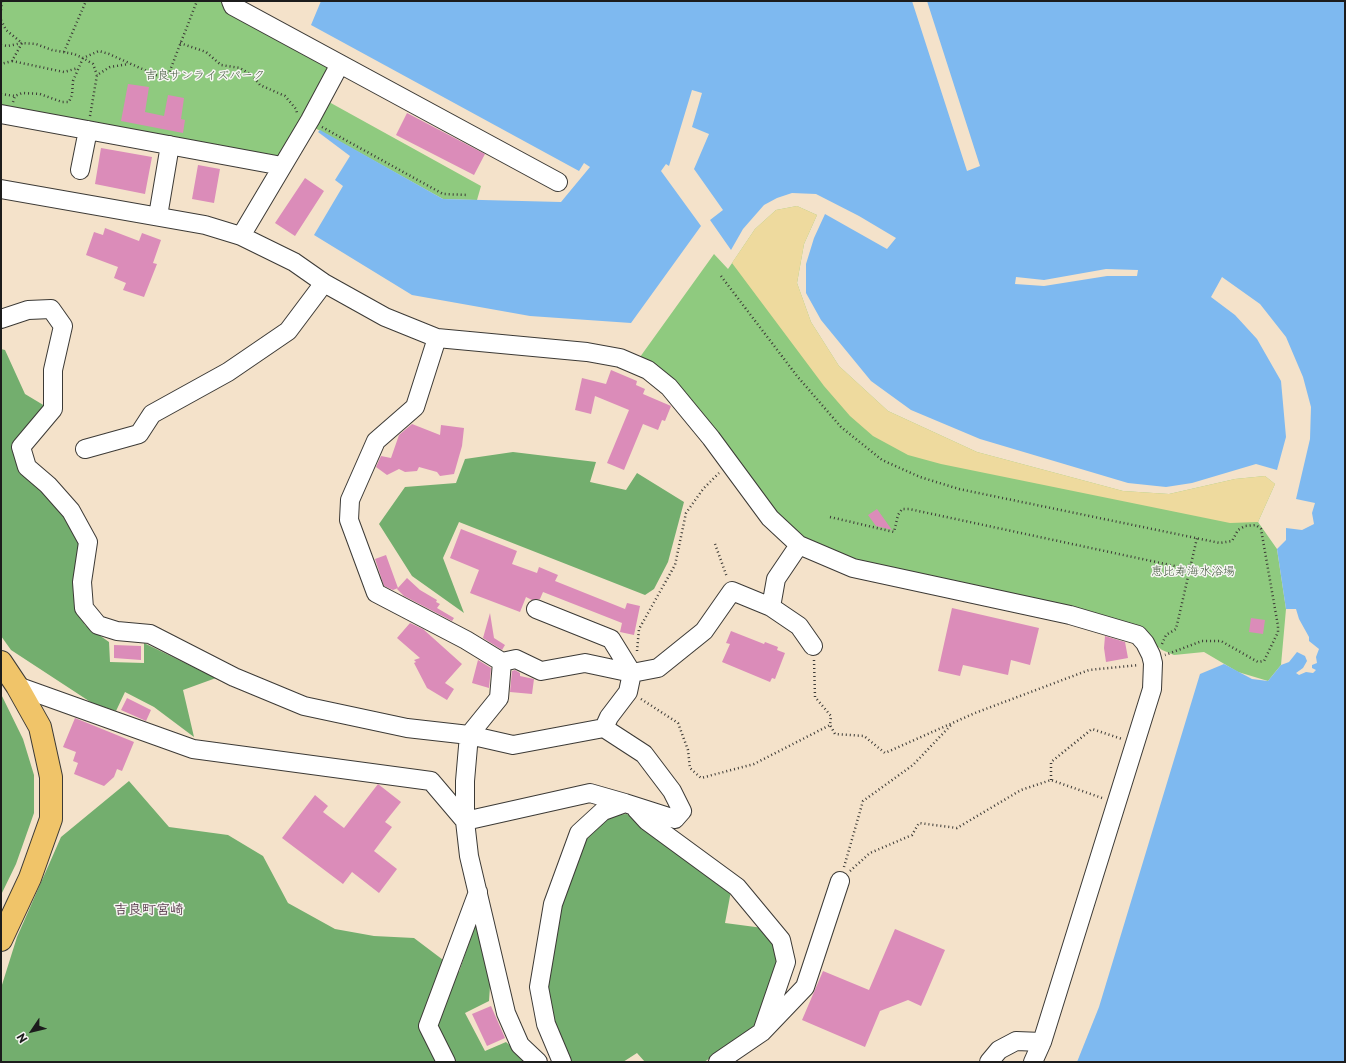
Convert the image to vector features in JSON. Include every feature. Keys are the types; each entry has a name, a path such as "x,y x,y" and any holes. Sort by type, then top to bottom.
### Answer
{"main road":[{"path":"1,662 17,686 40,727 51,777 51,819 30,878 1,940"}],"street":[{"path":"231,1 233,6 558,182"},
{"path":"241,236 282,166 303,118 340,64"},
{"path":"6,111 88,126 170,145 282,166"},
{"path":"80,170 88,126"},
{"path":"158,216 170,145"},
{"path":"1,189 205,225 241,236 294,262 324,283 385,317 437,338 587,352 620,358 648,370 669,387 730,463 770,518 799,545 853,568 1070,615 1138,635 1146,643 1152,659 1152,689 1042,1042 1033,1062"},
{"path":"85,449 139,434 152,414 228,372 288,330 324,283"},
{"path":"1,320 28,310 51,309 63,326 53,370 53,409 21,447 27,467 48,485 71,511 88,542 82,582 84,608 98,625 117,631 150,634 234,677 304,706 407,728 469,736 513,745 604,728 644,754 672,790 682,811 675,819 590,793 465,821"},
{"path":"437,338 414,407 376,441 350,500 349,520 376,593 466,640 502,662 516,659 541,671 585,663 636,672 658,668 704,631 732,591 772,606 799,626 813,646"},
{"path":"772,606 776,579 799,545"},
{"path":"536,609 611,639 636,672"},
{"path":"502,662 499,698 469,736 465,780 465,821 469,856 506,1013 520,1046 538,1062"},
{"path":"604,728 609,716 628,692 636,672"},
{"path":"17,686 193,749 431,781 465,821"},
{"path":"629,804 647,821 738,887 781,940 786,962 762,1032"},
{"path":"562,1062 546,1024 539,987 553,904 579,833 603,811 629,804"},
{"path":"718,1062 762,1032 805,987 840,881"},
{"path":"446,1062 428,1026 478,892"},
{"path":"989,1062 999,1050 1016,1041 1042,1042"}],"path":[{"path":"1,10 2,1"},
{"path":"64,52 86,1"},
{"path":"1,94 15,96 22,93 40,94 62,102 69,102 72,95 73,81 83,58 99,51 109,54 160,78 169,73 197,1"},
{"path":"1,20 6,30 22,44"},
{"path":"180,43 206,52 221,65 240,68 252,75 260,85 285,96 303,118 443,194 468,195"},
{"path":"12,61 22,44"},
{"path":"1,45 36,44 52,50 74,54 93,64 97,75 88,126"},
{"path":"1,64 12,61 64,72 79,68"},
{"path":"97,75 110,67 130,64"},
{"path":"6,111 15,96"},
{"path":"722,276 797,376 841,427 882,460 920,477 959,489 1220,543 1232,541 1238,530 1245,526 1256,525 1261,529 1278,632 1264,661 1258,662 1221,641 1202,641 1152,659 1089,670 954,722 885,753 864,736 835,734 830,726 831,716 814,697 813,646"},
{"path":"636,672 635,661 639,629 675,565 686,513 703,489 730,463"},
{"path":"830,517 894,532 898,515 902,509 909,509 1184,568 1191,564"},
{"path":"1152,659 1163,644 1166,635 1176,628 1197,538"},
{"path":"715,544 732,591"},
{"path":"628,692 652,705 678,722 688,750 690,768 701,778 754,764 830,726"},
{"path":"840,881 862,802 913,765 954,722"},
{"path":"1051,780 1051,762 1092,729 1135,743"},
{"path":"840,881 870,853 912,835 919,823 957,828 1021,790 1051,780 1103,799"}],"green space":[{"name":"吉良サンライズパーク","path":"1,1 231,1 340,64 282,166 1,114"},
{"path":"329,102 481,186 477,200 443,199 315,128"},
{"name":"恵比寿海水浴場","path":"797,206 817,215 804,244 797,283 811,322 839,366 888,411 977,452 1123,491 1169,494 1235,479 1265,476 1275,484 1258,522 1277,549 1286,609 1281,665 1268,681 1238,672 1204,652 1174,655 1162,650 1148,639 1070,615 799,545 729,463 635,364 714,254 728,269 755,229 776,210"},
{"path":"1,349 5,350 25,394 45,406 15,446 65,515 81,545 76,609 85,625 109,642 110,662 144,663 144,643 216,678 183,690 194,737 154,707 125,692 116,711 92,703 11,650 1,636"},
{"path":"513,452 596,462 590,482 626,490 637,473 684,502 668,562 654,589 645,595 459,522 443,558 464,613 412,576 379,524 405,487 456,483 465,459"},
{"path":"1,694 23,739 34,775 34,813 16,864 1,895"},
{"path":"129,781 169,827 228,835 263,856 288,903 335,929 374,936 414,938 459,972 478,917 491,971 489,1001 465,1013 485,1051 506,1042 528,1062 1,1062 1,988 17,937 61,837"},
{"path":"627,814 731,891 725,923 763,928 775,943 778,964 756,1029 704,1062 645,1062 637,1053 623,1062 572,1062 553,1026 547,984 559,906 582,838 609,815"}],"sand":[{"path":"797,206 817,215 804,244 797,283 811,322 839,366 888,411 977,452 1123,491 1169,494 1235,479 1265,476 1275,484 1258,522 1230,523 941,464 908,455 873,436 850,416 824,386 732,263 755,229 776,210"}],"water":[{"path":"321,1 1345,1 1345,1062 1077,1062 1099,1007 1200,674 1224,664 1252,679 1268,681 1281,665 1289,662 1297,652 1305,656 1307,661 1303,668 1296,673 1299,675 1306,672 1313,673 1316,670 1312,668 1312,665 1317,663 1316,657 1319,649 1309,641 1309,637 1299,619 1296,609 1286,609 1277,549 1286,540 1286,528 1302,530 1314,524 1312,513 1315,503 1296,499 1310,439 1311,407 1303,377 1286,337 1260,304 1222,277 1211,297 1235,315 1257,339 1281,381 1286,437 1277,470 1256,464 1192,483 1166,487 1128,483 980,439 911,410 871,381 821,320 806,293 806,264 814,238 825,214 887,249 896,238 859,216 816,194 792,193 777,198 764,205 743,229 731,250 710,220 723,210 694,169 709,134 692,127 702,93 692,90 669,166 666,164 661,171 701,226 631,323 530,316 412,295 314,235 343,186 335,180 350,156 318,132 320,130 443,199 561,202 590,167 584,163 579,171 311,25"}],"pier":[{"path":"912,1 927,1 980,166 967,171"},
{"path":"1106,269 1138,270 1137,276 1107,276 1044,286 1015,284 1016,277 1044,280"}],"building":[{"path":"128,84 149,87 145,112 164,116 168,95 184,98 181,119 185,120 183,133 121,121"},
{"path":"407,113 485,154 474,175 396,135"},
{"path":"101,148 152,157 145,194 95,184"},
{"path":"198,165 220,169 214,203 192,199"},
{"path":"305,178 324,191 295,236 275,223"},
{"path":"105,228 139,241 142,233 161,240 153,263 157,264 144,297 123,290 126,283 114,278 118,267 86,255 94,232 103,235"},
{"path":"611,370 637,381 636,385 645,389 643,394 671,406 665,421 662,420 658,430 643,424 624,470 607,463 629,410 595,396 591,414 575,410 582,378 606,384"},
{"path":"412,424 440,435 441,425 464,428 462,446 454,474 440,476 437,472 419,467 417,471 405,472 399,469 387,475 376,467 381,456 391,458 399,435"},
{"path":"877,509 892,530 876,526 868,515"},
{"path":"461,529 517,551 512,564 537,573 539,567 558,575 555,581 625,609 627,603 640,606 634,635 620,632 622,623 543,592 540,599 532,600 526,597 520,612 470,593 479,570 450,558"},
{"path":"386,555 398,588 393,590 384,586 375,559"},
{"path":"407,578 420,590 437,600 436,602 440,604 437,608 454,618 452,621 404,596 397,589"},
{"path":"952,608 1039,628 1030,665 1011,660 1008,675 963,665 960,676 938,671"},
{"path":"490,613 494,638 505,645 502,650 483,638"},
{"path":"1251,618 1265,620 1263,634 1249,632"},
{"path":"410,623 423,629 462,664 445,683 454,689 447,700 427,688 414,663 416,662 414,660 420,658 397,638"},
{"path":"731,631 764,644 765,642 778,647 777,650 785,653 775,679 772,678 770,682 722,662 730,644 726,643"},
{"path":"1105,636 1125,642 1128,658 1106,662 1104,648"},
{"path":"114,645 141,646 141,660 114,658"},
{"path":"478,660 491,668 489,688 472,683"},
{"path":"515,670 520,673 520,676 534,679 532,694 510,692 512,671"},
{"path":"127,698 151,710 146,721 121,710"},
{"path":"75,718 134,742 122,771 117,769 114,777 104,786 74,774 78,763 73,761 76,752 63,747"},
{"path":"378,784 401,802 385,822 392,827 374,851 397,869 379,893 352,872 343,884 282,838 315,795 328,806 323,812 344,828"},
{"path":"895,929 945,950 921,1006 908,1000 880,1011 865,1047 802,1020 823,971 869,990"},
{"path":"491,1006 505,1038 487,1046 472,1014"}],"district":[{"name":"吉良町宮崎","path":"149,910"}]}
